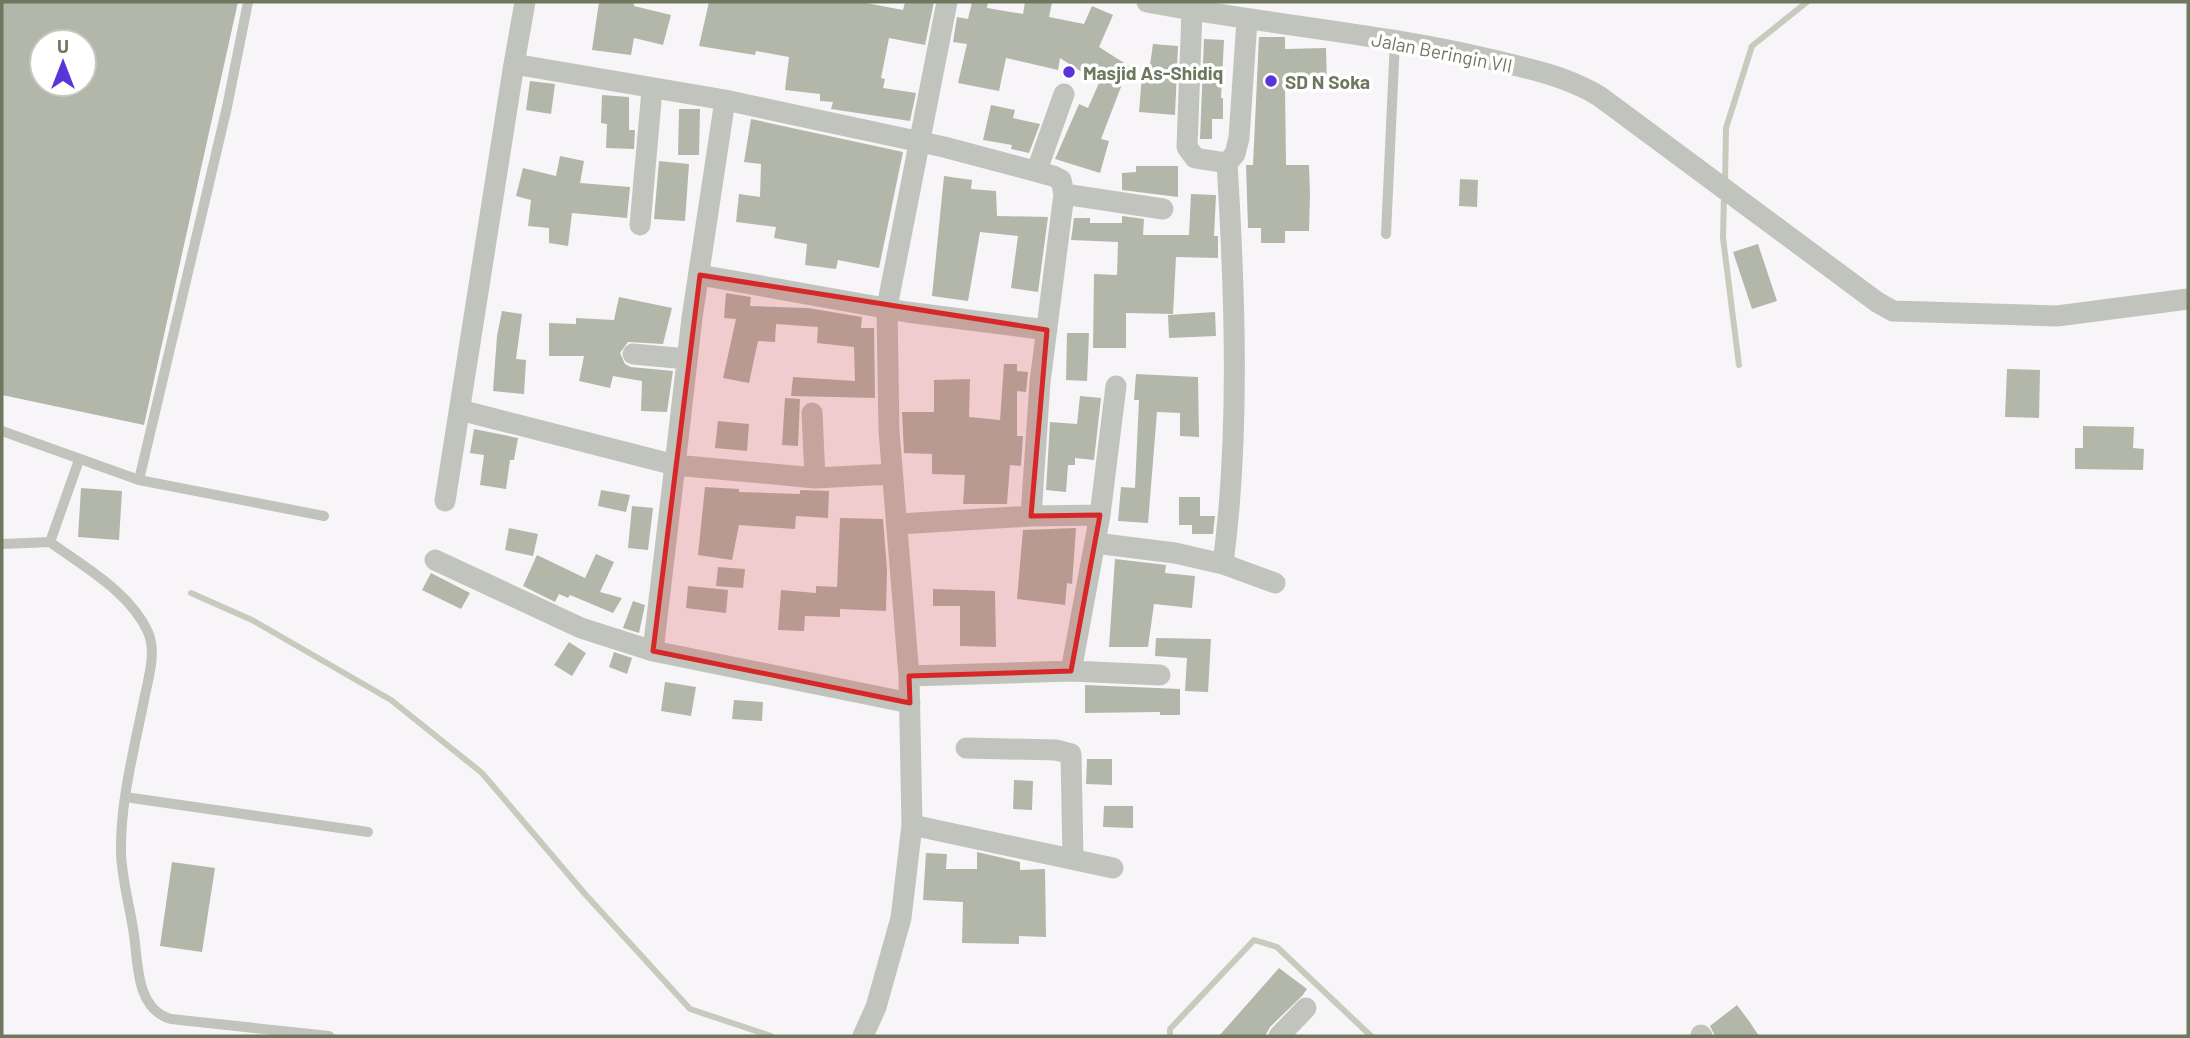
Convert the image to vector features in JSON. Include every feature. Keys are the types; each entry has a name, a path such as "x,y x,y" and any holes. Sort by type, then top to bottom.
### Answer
{"street":[{"path":"445,500 525,2"},
{"path":"863,1036 876,1007 901,918 912,825 906,523 892,474 896,309 930,144 947,2"},
{"name":"Jalan Beringin VII","path":"1147,2 1247,20 1395,40 1471,55 1570,80 1599,96 1707,178 1893,311 2057,316 2188,299"},
{"path":"1192,10 1187,147 1195,158 1227,163"},
{"path":"1223,564 1230,509 1232,368 1227,163 1235,154 1239,138 1247,20"},
{"path":"514,64 652,90 725,100 930,144 1037,170 1061,180 1063,194 1047,330 1031,516"},
{"path":"640,225 652,90"},
{"path":"1037,170 1064,94"},
{"path":"653,651 687,359 725,100"},
{"path":"1063,194 1163,209"},
{"path":"700,275 896,309 1047,330"},
{"path":"633,354 687,359"},
{"path":"1071,671 1100,515 1116,386"},
{"path":"460,410 675,465 815,478 892,474"},
{"path":"812,413 815,478"},
{"path":"906,523 1100,515"},
{"path":"1095,543 1175,553 1223,564 1275,583"},
{"path":"435,560 581,628 653,651 910,703"},
{"path":"909,676 1071,671 1160,675"},
{"path":"966,748 1056,750 1071,754 1073,858"},
{"path":"912,825 1073,858 1113,869"},
{"path":"1279,1036 1306,1008"}],"lane":[{"path":"139,480 227,107 248,2"},
{"path":"1386,234 1395,40"},
{"path":"2,431 139,480 324,516"},
{"path":"50,542 79,460"},
{"path":"2,544 50,542 120,595 139,618 150,638 152,662 125,797 123,873 138,968 145,996 154,1011 171,1019 329,1036"},
{"path":"125,797 368,832"}],"highlighted area":[{"path":"700,275 1047,330 1031,516 1100,515 1071,671 909,676 910,703 653,651"}],"building":[{"path":"2,2 238,2 144,425 2,395"},
{"path":"599,2 634,2 634,6 671,15 663,45 634,38 631,55 592,50"},
{"path":"709,2 861,2 903,10 905,2 934,2 925,45 889,38 881,78 885,79 883,88 916,93 910,121 831,109 833,102 820,101 820,94 785,90 789,57 756,51 755,55 699,46"},
{"path":"972,2 988,2 987,8 1023,14 1025,2 1052,2 1049,17 1084,24 1092,6 1113,15 1099,47 1129,66 1101,139 1109,141 1100,173 1055,159 1079,104 1088,108 1099,83 1060,58 1058,70 1006,58 999,91 958,83 967,44 953,42 957,17 968,19"},
{"path":"1259,37 1285,37 1285,49 1326,48 1327,88 1285,88 1286,165 1309,165 1310,193 1309,231 1285,231 1285,243 1261,243 1261,228 1248,228 1246,165 1253,165"},
{"path":"1204,39 1224,40 1221,98 1223,119 1212,119 1212,139 1200,139"},
{"path":"1153,44 1178,46 1175,115 1139,112 1142,75 1148,79"},
{"path":"530,81 555,84 551,114 526,110"},
{"path":"602,95 629,97 629,130 635,130 634,149 606,148 607,124 601,123"},
{"path":"991,105 1015,110 1013,118 1040,124 1029,153 1011,149 1012,145 983,140"},
{"path":"679,109 700,109 699,155 678,155"},
{"path":"751,119 903,152 879,268 838,260 836,269 805,265 807,244 774,238 776,227 736,222 739,194 760,197 761,164 744,162"},
{"path":"560,156 584,161 580,183 630,187 627,218 572,213 568,246 549,243 549,228 528,226 531,200 516,196 523,168 556,176"},
{"path":"659,161 689,164 685,221 654,219"},
{"path":"1136,166 1178,166 1178,197 1122,190 1122,173 1136,172"},
{"path":"944,176 972,180 971,189 996,191 997,216 1048,217 1038,292 1011,288 1018,236 980,232 968,301 932,296"},
{"path":"1460,179 1478,180 1477,207 1459,206"},
{"path":"1191,194 1216,195 1214,236 1218,236 1218,258 1176,257 1173,314 1126,313 1126,348 1093,348 1094,274 1117,275 1118,242 1071,240 1074,218 1090,218 1090,223 1122,223 1122,216 1144,219 1143,235 1189,235"},
{"path":"1758,244 1777,301 1752,309 1733,252"},
{"path":"726,293 751,297 750,306 808,308 862,317 861,328 874,328 875,398 791,396 793,377 855,381 854,347 817,343 818,327 776,324 775,342 758,341 749,383 723,378 736,319 724,318"},
{"path":"619,297 672,308 663,344 628,342 620,353 625,364 631,367 673,371 667,412 641,411 642,381 613,376 610,388 579,381 584,356 549,356 549,323 576,324 576,318 614,320"},
{"path":"502,311 522,314 516,359 526,360 524,394 493,391 497,336"},
{"path":"1215,312 1216,336 1169,338 1168,315"},
{"path":"1067,333 1089,333 1087,381 1066,380"},
{"path":"1004,364 1017,364 1017,371 1028,372 1026,392 1017,391 1017,436 1023,436 1021,466 1010,465 1007,504 963,504 965,475 932,474 932,454 904,453 902,412 934,412 934,380 970,379 969,417 1000,420"},
{"path":"2007,369 2040,370 2039,418 2005,417"},
{"path":"1136,374 1198,377 1199,437 1180,436 1180,413 1157,412 1148,523 1118,521 1121,487 1135,488 1139,400 1134,400"},
{"path":"1080,396 1101,398 1094,460 1075,458 1075,465 1068,465 1066,492 1046,490 1050,422 1077,424"},
{"path":"785,398 800,399 798,446 782,445"},
{"path":"718,421 749,424 747,451 715,448"},
{"path":"2083,426 2134,427 2133,448 2144,449 2143,470 2075,469 2075,448 2083,448"},
{"path":"474,429 518,438 514,460 510,460 506,489 480,485 484,455 470,453"},
{"path":"705,487 739,489 739,492 800,494 800,490 829,491 828,518 796,516 795,529 739,525 732,560 698,555"},
{"path":"81,488 122,491 119,540 78,537"},
{"path":"601,490 630,495 626,512 598,506"},
{"path":"1179,497 1200,497 1200,516 1215,516 1213,534 1192,534 1192,525 1179,525"},
{"path":"632,506 653,508 648,550 628,548"},
{"path":"840,518 883,519 887,570 886,611 840,609 840,617 805,616 804,631 778,630 781,590 816,593 816,586 837,587"},
{"path":"509,528 538,534 533,556 505,550"},
{"path":"1076,528 1072,584 1067,583 1065,605 1017,599 1023,530"},
{"path":"596,554 614,562 600,592 622,598 613,613 570,595 568,598 559,594 555,602 523,586 537,555 585,578"},
{"path":"1115,559 1166,565 1165,573 1195,576 1192,608 1154,604 1148,647 1109,647"},
{"path":"718,567 745,569 743,588 716,586"},
{"path":"431,573 470,593 461,609 422,590"},
{"path":"688,586 728,590 726,613 686,608"},
{"path":"933,589 995,591 996,647 960,646 960,606 933,606"},
{"path":"633,601 645,605 639,633 623,628"},
{"path":"1156,638 1211,639 1208,692 1185,691 1187,658 1155,656"},
{"path":"569,642 586,653 572,676 554,665"},
{"path":"614,652 632,658 627,674 609,667"},
{"path":"665,682 696,687 691,716 661,711"},
{"path":"1085,685 1180,689 1180,715 1160,715 1160,712 1085,713"},
{"path":"734,700 763,702 762,721 732,719"},
{"path":"1087,759 1112,759 1112,785 1086,784"},
{"path":"1014,780 1033,781 1032,810 1013,809"},
{"path":"1104,806 1133,806 1133,828 1103,827"},
{"path":"977,852 1020,862 1020,870 1045,869 1046,937 1019,936 1019,944 962,943 963,902 923,900 926,853 947,854 946,869 977,869"},
{"path":"172,862 215,868 202,952 160,946"},
{"path":"1279,968 1307,989 1302,996 1270,1027 1265,1036 1219,1036"},
{"path":"1737,1005 1759,1036 1715,1036 1710,1026"}],"waterway":[{"path":"1725,183 1726,128 1752,46 1807,2"},
{"path":"1724,194 1723,238 1739,365"},
{"path":"191,593 252,620 391,700 482,773 585,894 690,1009 771,1036"},
{"path":"1170,1036 1170,1029 1254,940 1277,947 1371,1036"}],"place":[{"name":"Masjid As-Shidiq","path":"1069,72"},
{"name":"SD N Soka","path":"1271,81"}]}
